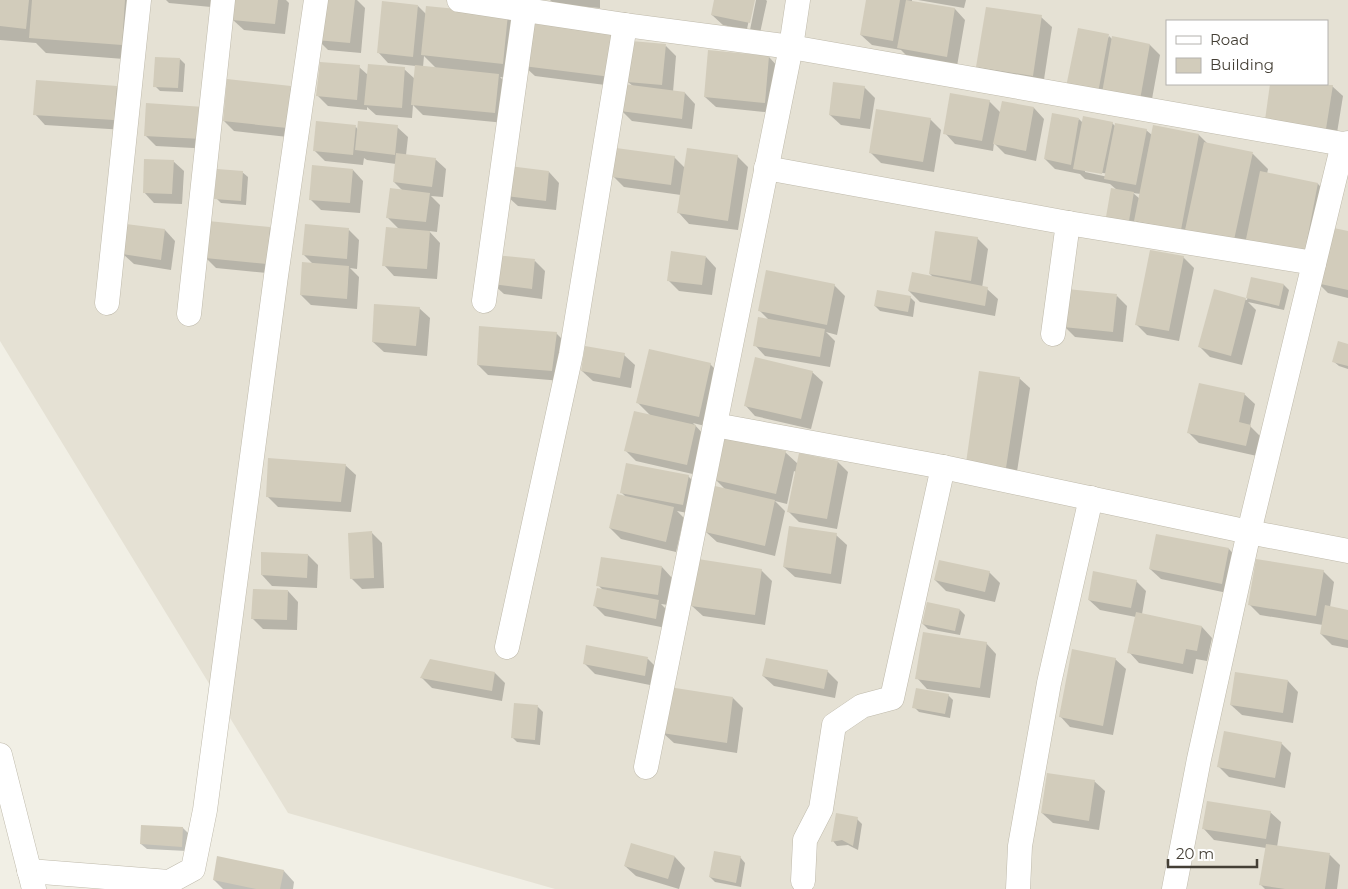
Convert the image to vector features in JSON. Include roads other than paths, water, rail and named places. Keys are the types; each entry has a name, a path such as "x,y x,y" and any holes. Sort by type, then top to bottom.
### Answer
{"street":[{"path":"107,303 139,0"},
{"path":"189,314 223,0"},
{"path":"0,755 32,880 169,882 193,870 205,810 275,286 316,0"},
{"path":"458,0 525,5 625,25 790,47 1346,144 1314,263 1249,532 1199,759 1174,889"},
{"path":"646,768 798,0"},
{"path":"484,301 525,5"},
{"path":"507,647 570,354 625,25"},
{"path":"766,168 1068,223 1314,263"},
{"path":"1054,334 1068,223"},
{"path":"715,425 944,467 1249,532 1348,551"},
{"path":"803,881 805,840 821,809 834,725 862,706 892,698 944,467"},
{"path":"1018,889 1020,846 1049,683 1091,498"}]}
